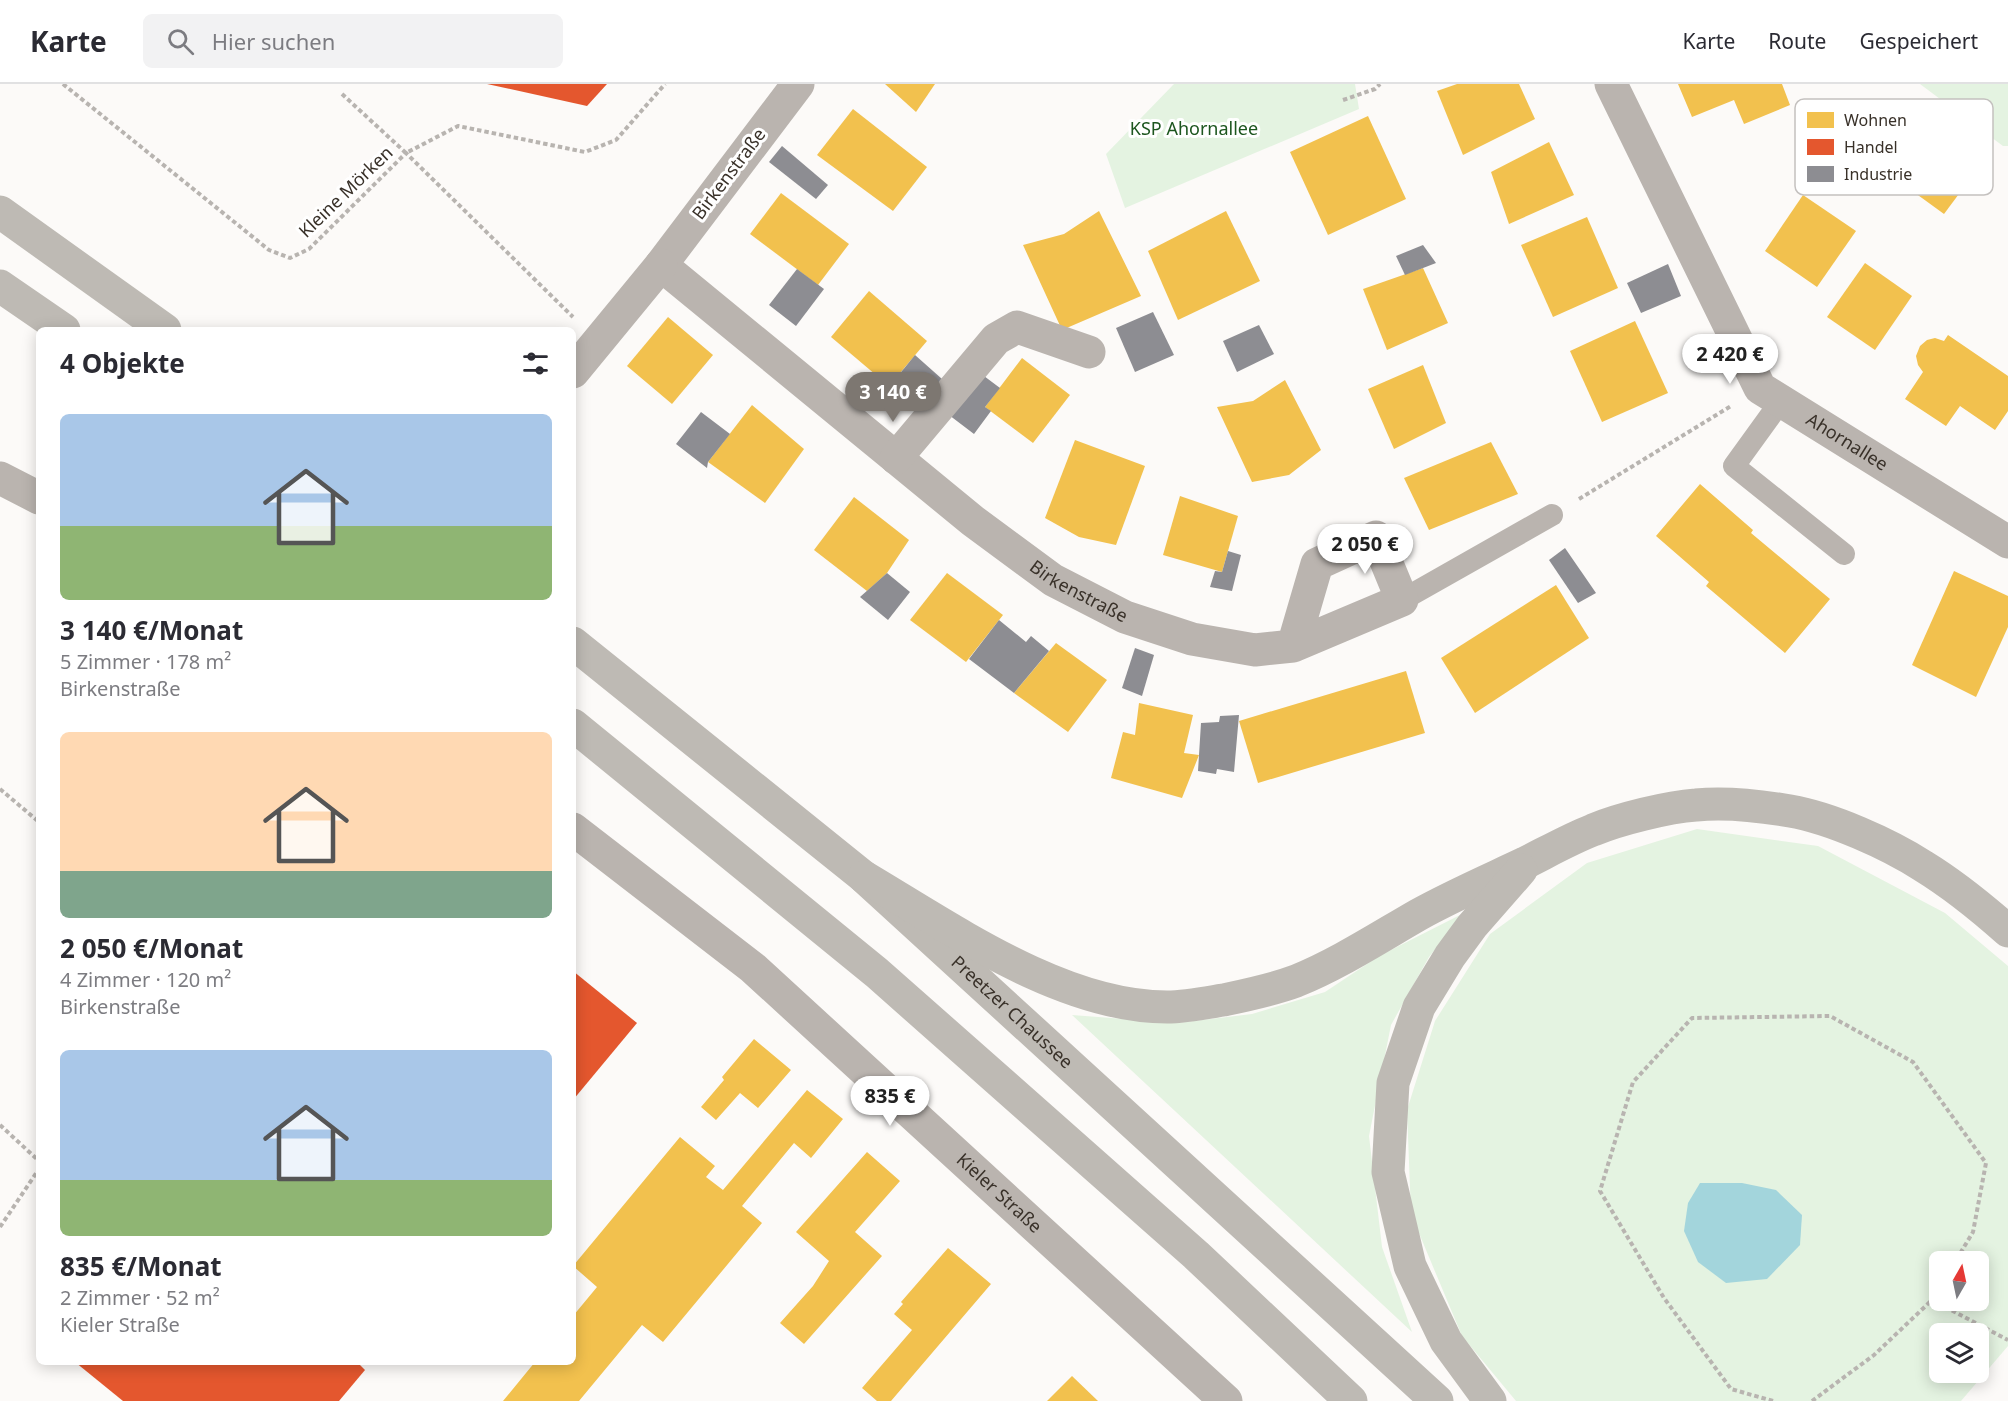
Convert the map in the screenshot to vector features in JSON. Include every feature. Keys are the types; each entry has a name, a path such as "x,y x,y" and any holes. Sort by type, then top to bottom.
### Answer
{"highway":[{"path":"0,212 161,327"},
{"path":"0,286 59,327"},
{"name":"Preetzer Chaussee","path":"576,645 864,877 1437,1401"},
{"path":"576,727 877,973 1196,1255 1351,1401"},
{"path":"864,877 1011,963 1043,978 1083,993 1128,1003 1167,1007 1230,998 1296,981 1331,964 1441,902 1593,830 1641,815 1696,805 1792,811 1881,842 1907,856 1969,897 2008,931"},
{"path":"1490,1401 1446,1341 1410,1266 1388,1172 1393,1083 1419,1007 1450,956 1472,926 1529,861"}],"street":[{"name":"Birkenstraße","path":"576,368 661,265 798,84"},
{"path":"1611,84 1771,395"},
{"name":"Birkenstraße","path":"661,265 973,521 1053,580 1125,616 1192,639 1255,650 1293,646 1402,600"},
{"path":"896,458 996,339 1017,327 1089,352"},
{"name":"Ahornallee","path":"1771,395 2008,542"},
{"path":"0,478 36,496"},
{"path":"1293,646 1317,564 1376,537 1402,600"},
{"name":"Kieler Straße","path":"576,831 753,968 1226,1401"}],"lane":[{"path":"1771,395 1734,466 1844,554"},
{"path":"1402,600 1552,515"}],"path":[{"name":"Kleine Mörken","path":"63,84 269,250 290,258 309,249 406,153 598,341"},
{"path":"342,94 406,153 458,126 585,152 616,140 666,84"},
{"path":"1343,100 1375,89 1380,84"},
{"path":"1552,515 1771,395"},
{"path":"0,789 36,819"},
{"path":"1773,1401 1731,1389 1664,1298 1600,1191 1634,1082 1692,1018 1830,1016 1913,1062 1986,1162 1973,1232 1962,1251"},
{"path":"0,1125 36,1158"},
{"path":"0,1227 36,1173"},
{"path":"1812,1401 1875,1355 1929,1303"},
{"path":"1953,1311 2008,1340"}],"green space":[{"name":"KSP Ahornallee","path":"1174,84 1355,84 1359,109 1125,208 1106,154"},
{"path":"1920,84 2008,84 2008,146 2003,146 1993,139 1993,99 1940,99"},
{"path":"1697,829 1818,846 1945,913 2008,966 2008,1346 1989,1368 1989,1323 1929,1323 1929,1383 1976,1383 1961,1401 1516,1401 1462,1336 1411,1214 1407,1110 1435,1021 1490,934 1587,863"},
{"path":"1464,913 1429,957 1391,1025 1369,1136 1382,1247 1412,1332 1072,1015 1177,1023 1252,1014 1325,992 1379,956"}],"water":[{"path":"1700,1183 1742,1183 1776,1190 1802,1215 1800,1245 1767,1279 1726,1283 1698,1262 1684,1231 1688,1203"}],"building: Wohnen":[{"path":"885,84 935,84 916,112"},
{"path":"1457,84 1519,84 1535,119 1463,155 1437,91"},
{"path":"1678,84 1782,84 1790,105 1744,124 1734,100 1692,117"},
{"path":"853,109 927,167 893,211 817,155"},
{"path":"1368,116 1406,199 1328,235 1290,152"},
{"path":"1549,142 1574,195 1509,224 1491,172"},
{"path":"781,193 849,244 818,285 750,234"},
{"path":"1803,195 1856,231 1817,287 1765,251"},
{"path":"1918,195 1958,195 1944,214"},
{"path":"1099,211 1141,296 1062,330 1023,245 1064,234"},
{"path":"1226,211 1260,281 1178,320 1148,251"},
{"path":"1587,217 1618,288 1553,317 1521,245"},
{"path":"1865,263 1912,296 1875,350 1827,317"},
{"path":"1423,268 1448,323 1387,350 1363,289"},
{"path":"869,291 927,341 889,386 831,337"},
{"path":"668,317 713,355 672,404 627,366"},
{"path":"1635,321 1668,393 1602,422 1570,351"},
{"path":"1948,335 2008,376 2008,411 1995,430 1960,406 1946,426 1905,399 1923,372 1916,356 1920,346 1927,340 1935,338 1944,341"},
{"path":"1022,358 1070,395 1033,443 985,407"},
{"path":"1423,365 1446,423 1394,449 1368,389"},
{"path":"1285,380 1321,450 1289,475 1252,482 1217,407 1253,401"},
{"path":"752,405 804,449 765,503 708,462"},
{"path":"1075,440 1145,466 1116,545 1079,537 1045,518"},
{"path":"1491,442 1518,494 1429,530 1404,478"},
{"path":"1700,484 1753,530 1751,533 1830,599 1785,653 1706,586 1709,582 1656,536"},
{"path":"1180,496 1238,516 1222,572 1163,555"},
{"path":"854,497 909,540 887,573 867,591 814,550"},
{"path":"1954,571 2008,596 2008,627 1976,697 1912,665"},
{"path":"947,573 1003,615 966,662 910,620"},
{"path":"1556,585 1589,638 1475,713 1441,658"},
{"path":"1056,643 1107,680 1068,732 1014,693"},
{"path":"1406,671 1425,733 1258,783 1239,721"},
{"path":"1139,703 1193,715 1184,753 1199,755 1182,798 1111,778 1123,732 1135,735"},
{"path":"754,1039 791,1070 758,1108 740,1093 716,1120 701,1107 724,1080 722,1077"},
{"path":"807,1090 843,1119 811,1158 794,1143 742,1206 762,1223 663,1342 642,1325 579,1401 503,1401 533,1365 576,1365 576,1312 597,1287 576,1269 576,1262 680,1137 715,1166 706,1177 723,1190"},
{"path":"867,1152 900,1181 855,1232 882,1256 804,1344 780,1323 813,1286 829,1261 796,1232"},
{"path":"948,1248 991,1284 891,1401 877,1401 862,1388 912,1330 894,1314 903,1304 901,1302"},
{"path":"1072,1376 1098,1401 1047,1401"}],"building: Handel":[{"path":"487,84 607,84 587,106"},
{"path":"576,973 637,1023 576,1096"},
{"path":"79,1365 360,1365 365,1370 339,1401 123,1401"}],"building: Industrie":[{"path":"782,146 828,185 816,199 769,162"},
{"path":"1423,245 1436,263 1405,275 1396,256"},
{"path":"1668,264 1681,296 1641,313 1627,283"},
{"path":"797,269 824,289 796,326 769,305"},
{"path":"1153,312 1174,355 1135,372 1116,328"},
{"path":"1259,325 1274,354 1237,372 1223,341"},
{"path":"915,355 942,379 920,404 893,382"},
{"path":"980,373 1000,388 985,407 991,411 974,434 949,415"},
{"path":"701,412 730,434 708,462 707,468 676,444"},
{"path":"1565,548 1596,593 1578,603 1549,560"},
{"path":"1228,551 1241,555 1232,591 1210,587 1215,571 1222,572"},
{"path":"887,573 910,592 888,620 860,597"},
{"path":"999,620 1026,642 1031,636 1049,651 1014,693 969,659"},
{"path":"1135,648 1154,655 1142,696 1122,688"},
{"path":"1239,715 1234,772 1217,769 1216,774 1198,771 1201,723 1219,722 1220,716"}]}
